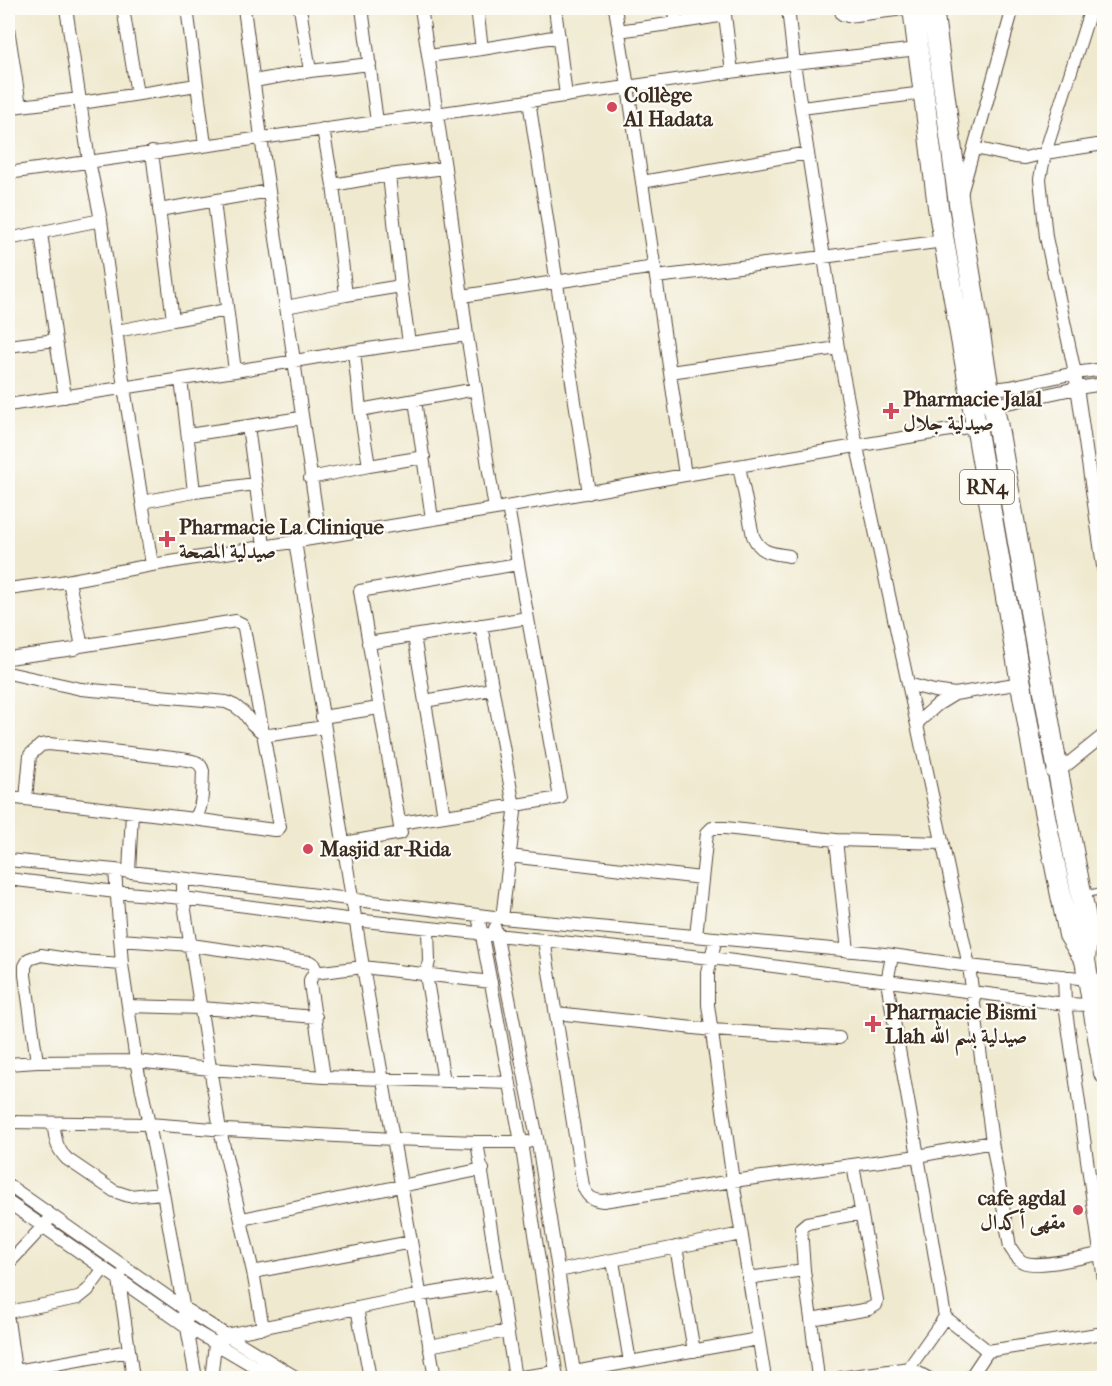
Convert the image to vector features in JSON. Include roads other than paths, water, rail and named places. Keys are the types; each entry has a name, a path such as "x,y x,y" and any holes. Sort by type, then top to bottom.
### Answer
{"main road":[{"name":"RN4","path":"912,8 944,241 984,403 1081,895 1096,922 1088,929 1087,970 1093,1005 1101,1026 1104,1073"},
{"name":"RN4","path":"933,8 984,403 976,426 1037,776 1069,935 1087,970"}],"street":[{"path":"66,8 89,161 101,220 152,565"},
{"path":"123,8 137,94"},
{"path":"187,8 205,145"},
{"path":"244,8 301,418 320,537"},
{"path":"300,8 310,71"},
{"path":"362,8 377,122"},
{"path":"421,8 446,168 467,335 495,509"},
{"path":"477,8 482,49"},
{"path":"555,8 566,96"},
{"path":"615,8 685,475"},
{"path":"675,8 676,22"},
{"path":"788,8 794,63 838,348 857,447 969,966 992,1142 1010,1247 1020,1260 1039,1265 1100,1254"},
{"path":"840,8 842,14 848,16 912,8"},
{"path":"958,204 1013,8"},
{"path":"1091,8 1045,153 1040,179 1046,237 1075,373 1104,573"},
{"path":"618,30 676,22 725,11 732,72"},
{"path":"8,28 14,107 80,101 197,85"},
{"path":"428,56 559,36"},
{"path":"8,173 794,63 918,49"},
{"path":"254,81 370,64"},
{"path":"801,108 924,93"},
{"path":"530,101 589,492"},
{"path":"323,129 333,185 346,295"},
{"path":"975,148 1015,157 1034,157 1045,153 1104,144"},
{"path":"152,152 173,320"},
{"path":"642,182 808,153"},
{"path":"333,185 446,168"},
{"path":"388,175 410,343"},
{"path":"159,210 269,191"},
{"path":"214,201 236,371"},
{"path":"8,239 101,220"},
{"path":"41,233 65,397"},
{"path":"462,296 557,282 823,257 944,241"},
{"path":"286,307 401,286"},
{"path":"117,331 227,310"},
{"path":"8,405 467,335"},
{"path":"8,346 56,340"},
{"path":"670,372 838,348"},
{"path":"354,351 369,466"},
{"path":"984,403 1010,387 1104,369"},
{"path":"181,379 194,492"},
{"path":"984,403 1012,402 1104,384"},
{"path":"360,410 476,389"},
{"path":"415,400 432,519"},
{"path":"188,435 301,418"},
{"path":"248,426 264,546"},
{"path":"8,589 508,507 976,426"},
{"path":"310,478 424,457"},
{"path":"739,466 753,536 762,549 789,556"},
{"path":"142,502 255,484"},
{"path":"400,823 560,798 508,507"},
{"path":"295,542 355,920 435,1378"},
{"path":"344,843 401,833 360,591 518,564"},
{"path":"69,580 80,646"},
{"path":"368,643 527,618"},
{"path":"8,658 236,621 242,624 280,823 279,829 274,830 8,797"},
{"path":"481,625 514,812 496,935 537,1143 575,1375 630,1362 758,1339"},
{"path":"414,636 444,816"},
{"path":"8,674 81,689 226,702 244,713 258,730 270,735 380,708"},
{"path":"908,684 955,694 1021,683"},
{"path":"425,701 492,689"},
{"path":"917,723 937,705 955,694"},
{"path":"1037,776 1058,772 1104,735"},
{"path":"26,799 30,755 41,745 182,759 198,762 203,771 200,807 198,816 194,819"},
{"path":"129,872 132,812"},
{"path":"696,936 707,833 712,828 836,840 943,843"},
{"path":"836,840 848,951"},
{"path":"509,856 701,878"},
{"path":"8,860 115,870 478,915 848,951 1064,976 1087,970"},
{"path":"115,870 122,963 136,1061 163,1193 196,1378"},
{"path":"8,879 355,920 711,958 972,993 1093,1005"},
{"path":"183,879 183,898 220,1130 242,1220 263,1328"},
{"path":"477,1142 515,1378 557,1375 521,1142 478,915"},
{"path":"428,928 429,955 426,975 444,1081"},
{"path":"716,938 707,989 733,1181 765,1378"},
{"path":"120,940 191,945 310,962 316,972"},
{"path":"544,940 583,1185 590,1198 594,1200 603,1201 918,1156 992,1142"},
{"path":"37,1062 25,975 25,966 29,959 41,955 81,961 122,963"},
{"path":"892,956 887,982 945,1317 988,1351"},
{"path":"324,1077 310,980 316,972 363,967 491,982"},
{"path":"1064,976 1065,1004 1104,1280"},
{"path":"128,1006 201,1008 316,1017"},
{"path":"555,1014 712,1030 839,1038"},
{"path":"8,1064 136,1061 324,1077 510,1083"},
{"path":"8,1122 149,1124 393,1139 537,1143"},
{"path":"53,1123 57,1145 67,1159 114,1191 129,1196 163,1193"},
{"path":"811,1319 876,1305 853,1165"},
{"path":"242,1220 483,1169"},
{"path":"8,1185 182,1306 297,1378"},
{"path":"8,1202 186,1326 274,1378"},
{"path":"818,1378 801,1228 807,1223 861,1213"},
{"path":"8,1264 52,1216"},
{"path":"558,1271 741,1234"},
{"path":"253,1272 411,1242"},
{"path":"675,1247 694,1351"},
{"path":"613,1261 630,1362"},
{"path":"125,1267 119,1279 133,1378"},
{"path":"8,1312 78,1298 88,1290 104,1268"},
{"path":"748,1278 804,1270"},
{"path":"213,1378 215,1344 226,1335 421,1295 500,1282"},
{"path":"357,1308 370,1378"},
{"path":"909,1368 945,1317"},
{"path":"8,1320 16,1375 129,1351"},
{"path":"429,1346 507,1331"},
{"path":"970,1378 988,1351 1104,1332"},
{"path":"840,1378 909,1368 928,1378"}],"lane":[{"path":"1081,895 1104,891"}],"place":[{"name":"Collège Al Hadata","path":"612,107"},
{"name":"Pharmacie Jalal صيدلية جلال","path":"891,411"},
{"name":"Pharmacie La Clinique صيدلية المصحة","path":"167,539"},
{"name":"Masjid ar-Rida","path":"308,849"},
{"name":"Pharmacie Bismi Llah صيدلية بسم الله","path":"873,1024"},
{"name":"cafe agdal مقهى أكدال","path":"1078,1210"}]}
